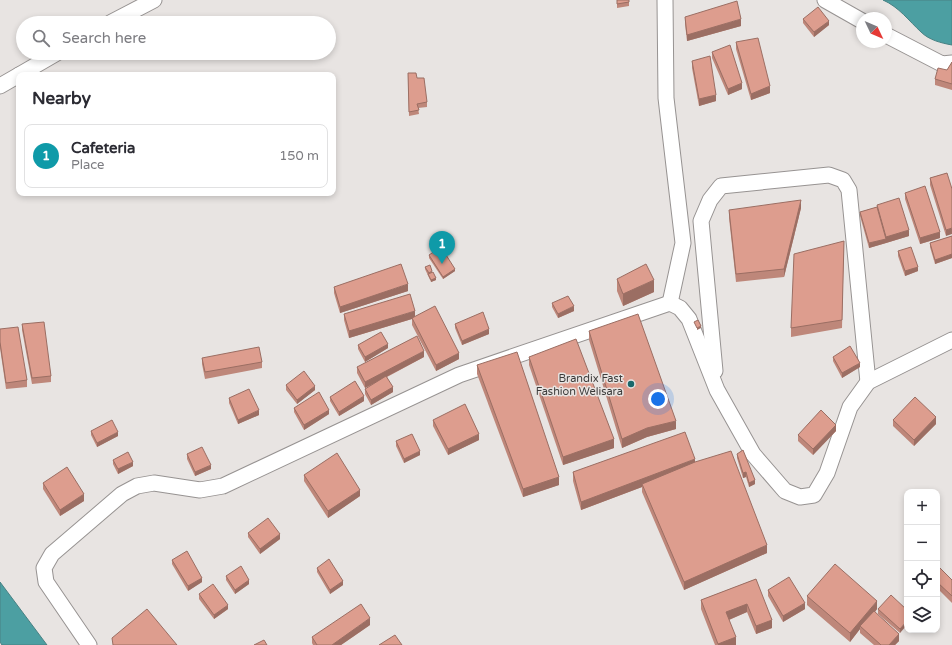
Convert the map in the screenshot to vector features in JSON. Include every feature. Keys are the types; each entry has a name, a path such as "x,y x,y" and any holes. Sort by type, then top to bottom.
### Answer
{"street":[{"path":"123,16 154,0"},
{"path":"665,0 666,98 683,243 670,303"},
{"path":"825,0 856,18"},
{"path":"892,38 942,64 952,63"},
{"path":"24,72 45,60"},
{"path":"0,86 16,77"},
{"path":"717,390 701,221 710,200 721,186 830,176 843,180 849,190 868,382"},
{"path":"89,645 46,582 44,568 52,554 122,494 138,486 154,483 200,490 223,486 459,375 670,303 680,308 689,319 717,390 753,454 785,491 800,497 814,495 827,473 850,407 868,382 952,340"}],"water":[{"path":"883,0 952,0 952,45 931,39 921,32 899,10"},
{"path":"0,582 47,645 2,645 0,642"}],"building":[{"path":"617,0 629,0 629,2 617,4"},
{"path":"737,1 741,19 687,35 685,17"},
{"path":"818,7 829,21 814,32 803,19"},
{"path":"758,38 770,86 751,94 736,42"},
{"path":"730,45 742,83 728,89 712,52"},
{"path":"710,56 716,95 699,99 692,61"},
{"path":"952,62 952,84 935,79 938,68 947,70"},
{"path":"408,73 416,73 417,78 424,78 427,102 417,104 419,110 409,112"},
{"path":"947,173 952,189 952,228 946,230 930,178"},
{"path":"925,186 940,232 920,238 905,193"},
{"path":"899,198 909,230 886,237 877,205"},
{"path":"801,200 784,269 736,274 729,210"},
{"path":"877,207 886,239 869,243 860,212"},
{"path":"952,236 952,254 935,260 930,243"},
{"path":"844,241 842,320 791,328 794,254"},
{"path":"441,247 455,269 443,277 429,255"},
{"path":"911,247 918,267 905,271 898,251"},
{"path":"401,264 408,284 340,307 334,287"},
{"path":"646,264 654,280 623,294 617,279"},
{"path":"430,265 432,271 429,273 425,267"},
{"path":"433,272 436,278 431,280 428,274"},
{"path":"410,294 415,311 349,331 344,314"},
{"path":"568,296 574,306 558,314 552,303"},
{"path":"435,306 459,353 436,365 412,318"},
{"path":"483,312 489,329 462,341 455,324"},
{"name":"Brandix Fast Fashion Welisara","path":"638,314 676,421 647,428 622,439 589,331"},
{"path":"698,320 701,326 697,328 694,322"},
{"path":"44,322 51,376 32,378 22,324"},
{"path":"18,327 27,380 6,383 0,342 0,329"},
{"path":"381,332 388,344 365,357 358,345"},
{"path":"417,336 424,351 365,382 357,367"},
{"path":"576,339 614,439 563,457 529,357"},
{"path":"850,346 860,363 842,373 833,357"},
{"path":"259,347 262,362 205,372 202,358"},
{"path":"517,352 559,477 523,489 477,365"},
{"path":"304,371 315,386 297,400 286,385"},
{"path":"386,376 393,387 371,400 365,389"},
{"path":"355,381 364,396 339,412 330,397"},
{"path":"249,389 259,410 238,420 229,398"},
{"path":"319,392 329,410 304,425 294,408"},
{"path":"915,397 936,417 914,440 893,420"},
{"path":"465,404 479,434 448,449 433,420"},
{"path":"821,410 836,425 813,449 798,435"},
{"path":"112,420 118,432 97,443 91,431"},
{"path":"685,432 695,459 581,502 573,472"},
{"path":"412,434 420,451 404,459 396,441"},
{"path":"202,447 211,465 195,472 187,454"},
{"path":"743,450 755,480 749,483 746,472 743,473 737,454"},
{"path":"731,451 767,545 684,582 642,484 695,462"},
{"path":"128,452 133,462 118,469 113,460"},
{"path":"337,453 360,490 328,511 304,475"},
{"path":"67,467 84,494 60,510 43,483"},
{"path":"268,518 280,534 260,549 248,533"},
{"path":"187,551 202,578 188,586 172,560"},
{"path":"329,559 343,581 330,590 317,568"},
{"path":"835,564 877,601 850,633 807,596"},
{"path":"241,566 249,580 235,590 226,576"},
{"path":"940,568 952,580 952,596 940,585"},
{"path":"789,577 805,603 783,616 768,590"},
{"path":"756,579 772,620 756,626 747,604 726,612 736,637 718,644 701,600"},
{"path":"213,584 228,605 214,615 199,594"},
{"path":"891,595 904,607 904,624 900,629 878,609"},
{"path":"361,604 370,618 332,645 317,645 312,637"},
{"path":"147,609 177,645 113,645 112,638"},
{"path":"874,611 899,634 889,645 881,645 860,626"},
{"path":"395,635 402,645 379,645"},
{"path":"264,640 267,645 254,645"}],"place":[{"name":"Cafeteria","path":"442,264"},
{"name":"Brandix Fast Fashion Welisara","path":"631,384"}]}
